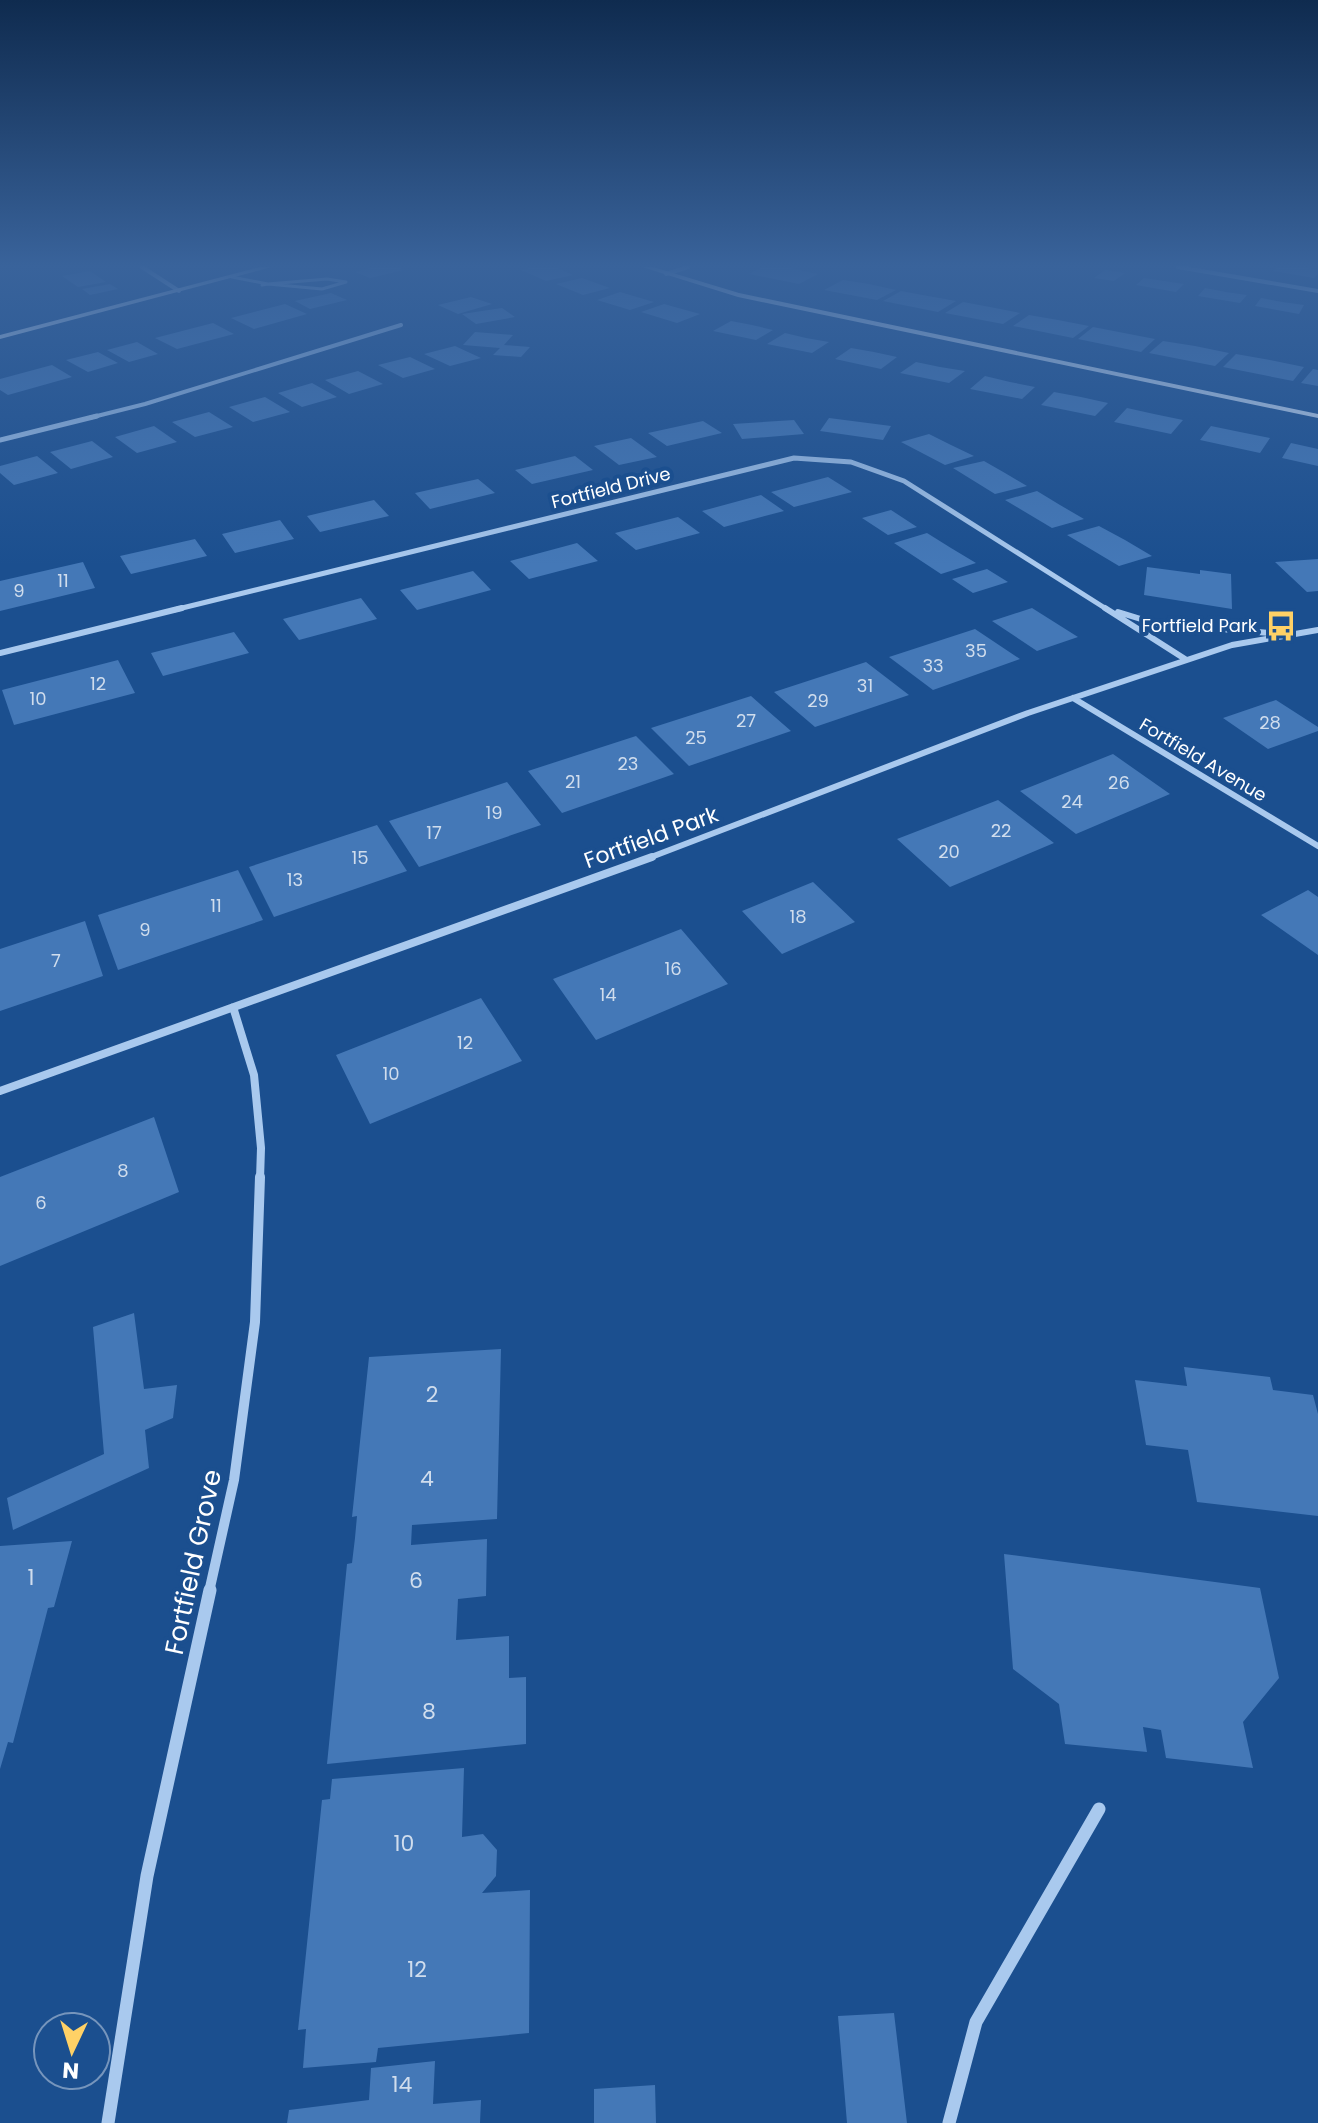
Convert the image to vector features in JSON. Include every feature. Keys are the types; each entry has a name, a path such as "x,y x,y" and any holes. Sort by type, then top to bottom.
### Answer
{"main road":[{"path":"1078,366 1318,416"}],"street":[{"path":"0,440 145,404 268,366"},
{"name":"Fortfield Drive","path":"0,653 794,458 852,461 882,470 1185,659"},
{"path":"1106,608 1157,624 1284,634"},
{"name":"Fortfield Park","path":"0,1091 659,854 1073,698 1185,659 1284,634 1318,630"},
{"name":"Fortfield Avenue","path":"1073,698 1318,846"},
{"name":"Fortfield Grove","path":"108,2123 147,1876 234,1480 255,1322 261,1148 254,1075 233,1007"},
{"path":"949,2123 976,2022 1099,1809"}],"building":[{"path":"48,366 72,377 8,395 0,390 0,379"},
{"path":"77,366 108,366 88,372"},
{"path":"380,366 429,366 435,369 403,378"},
{"path":"910,366 938,366 965,371 949,383 900,373"},
{"path":"1299,366 1304,367 1293,381 1223,367"},
{"path":"1313,369 1318,370 1318,386 1301,383"},
{"path":"358,371 383,384 349,394 325,380"},
{"path":"985,376 1035,387 1022,399 970,389"},
{"path":"312,383 337,397 302,407 278,393"},
{"path":"1054,392 1108,403 1095,416 1041,405"},
{"path":"265,397 290,412 253,422 229,407"},
{"path":"1127,408 1183,420 1171,434 1114,422"},
{"path":"209,412 233,427 195,437 172,422"},
{"path":"829,418 891,426 883,440 820,431"},
{"path":"794,420 804,434 742,439 733,424"},
{"path":"703,421 722,433 667,446 648,433"},
{"path":"154,426 177,442 137,453 115,437"},
{"path":"1211,426 1270,438 1260,453 1200,440"},
{"path":"929,434 974,456 945,465 901,442"},
{"path":"631,438 657,457 619,465 594,446"},
{"path":"92,441 113,457 71,469 50,452"},
{"path":"1291,443 1318,449 1318,466 1282,458"},
{"path":"37,456 58,473 14,485 0,473 0,466"},
{"path":"575,456 593,470 532,484 515,470"},
{"path":"984,461 1027,486 995,494 953,468"},
{"path":"828,477 852,492 794,507 771,492"},
{"path":"478,479 495,493 430,509 415,493"},
{"path":"1037,491 1084,519 1052,528 1005,500"},
{"path":"761,495 784,511 724,527 702,511"},
{"path":"374,500 389,516 320,532 307,516"},
{"path":"891,510 917,527 888,535 862,518"},
{"path":"678,517 700,533 636,550 615,533"},
{"path":"280,520 294,539 235,553 222,534"},
{"path":"1099,526 1152,556 1119,566 1067,535"},
{"path":"927,533 976,563 941,574 894,543"},
{"path":"195,539 207,556 131,574 120,556"},
{"path":"577,543 598,561 529,579 510,561"},
{"path":"1318,559 1318,591 1307,592 1275,562"},
{"path":"83,562 95,588 0,611 0,581"},
{"path":"1147,567 1200,574 1200,570 1231,574 1232,609 1144,595"},
{"path":"987,569 1008,582 973,593 952,579"},
{"path":"473,571 491,590 417,610 400,590"},
{"path":"361,598 377,619 299,640 283,619"},
{"path":"1032,608 1078,637 1037,651 992,621"},
{"path":"975,629 1020,659 933,690 889,657"},
{"path":"234,632 249,653 163,676 151,653"},
{"path":"118,660 135,693 14,725 2,690"},
{"path":"866,662 909,695 815,727 774,692"},
{"path":"751,696 791,731 689,766 651,728"},
{"path":"1276,700 1318,727 1318,731 1268,749 1223,718"},
{"path":"636,736 674,774 562,813 528,771"},
{"path":"1113,754 1170,794 1076,834 1020,791"},
{"path":"507,782 541,825 419,867 389,821"},
{"path":"998,800 1054,843 950,887 897,839"},
{"path":"377,825 407,871 274,917 249,867"},
{"path":"238,870 263,920 118,970 98,915"},
{"path":"813,882 855,922 782,954 742,911"},
{"path":"1308,890 1318,897 1318,955 1261,915"},
{"path":"85,921 103,976 0,1011 0,949"},
{"path":"681,929 728,984 596,1040 553,979"},
{"path":"481,998 522,1061 370,1124 336,1055"},
{"path":"154,1117 179,1192 0,1266 0,1177"},
{"path":"134,1313 144,1389 177,1385 173,1418 145,1430 149,1468 13,1530 7,1498 104,1454 93,1327"},
{"path":"501,1349 497,1519 412,1525 411,1545 487,1539 486,1596 458,1599 456,1640 509,1636 509,1678 526,1677 526,1744 327,1764 347,1564 352,1563 355,1538 357,1516 352,1517 369,1357"},
{"path":"1184,1367 1270,1377 1273,1390 1313,1395 1318,1414 1318,1516 1197,1502 1188,1450 1146,1445 1135,1380 1187,1386"},
{"path":"72,1541 54,1607 48,1608 13,1743 8,1742 0,1769 0,1546"},
{"path":"1004,1554 1260,1588 1279,1678 1243,1722 1253,1768 1166,1758 1161,1730 1143,1727 1147,1752 1065,1744 1059,1704 1013,1669"},
{"path":"464,1768 462,1837 483,1834 497,1850 496,1876 482,1893 530,1890 529,2033 378,2048 376,2062 303,2068 306,2029 298,2030 322,1800 330,1799 332,1779"},
{"path":"894,2013 907,2123 847,2123 838,2016"},
{"path":"435,2061 433,2104 481,2100 480,2123 287,2123 289,2110 369,2100 371,2068"},
{"path":"655,2085 656,2123 594,2123 594,2089"}],"place":[{"name":"Fortfield Park","path":"1281,626"}]}
